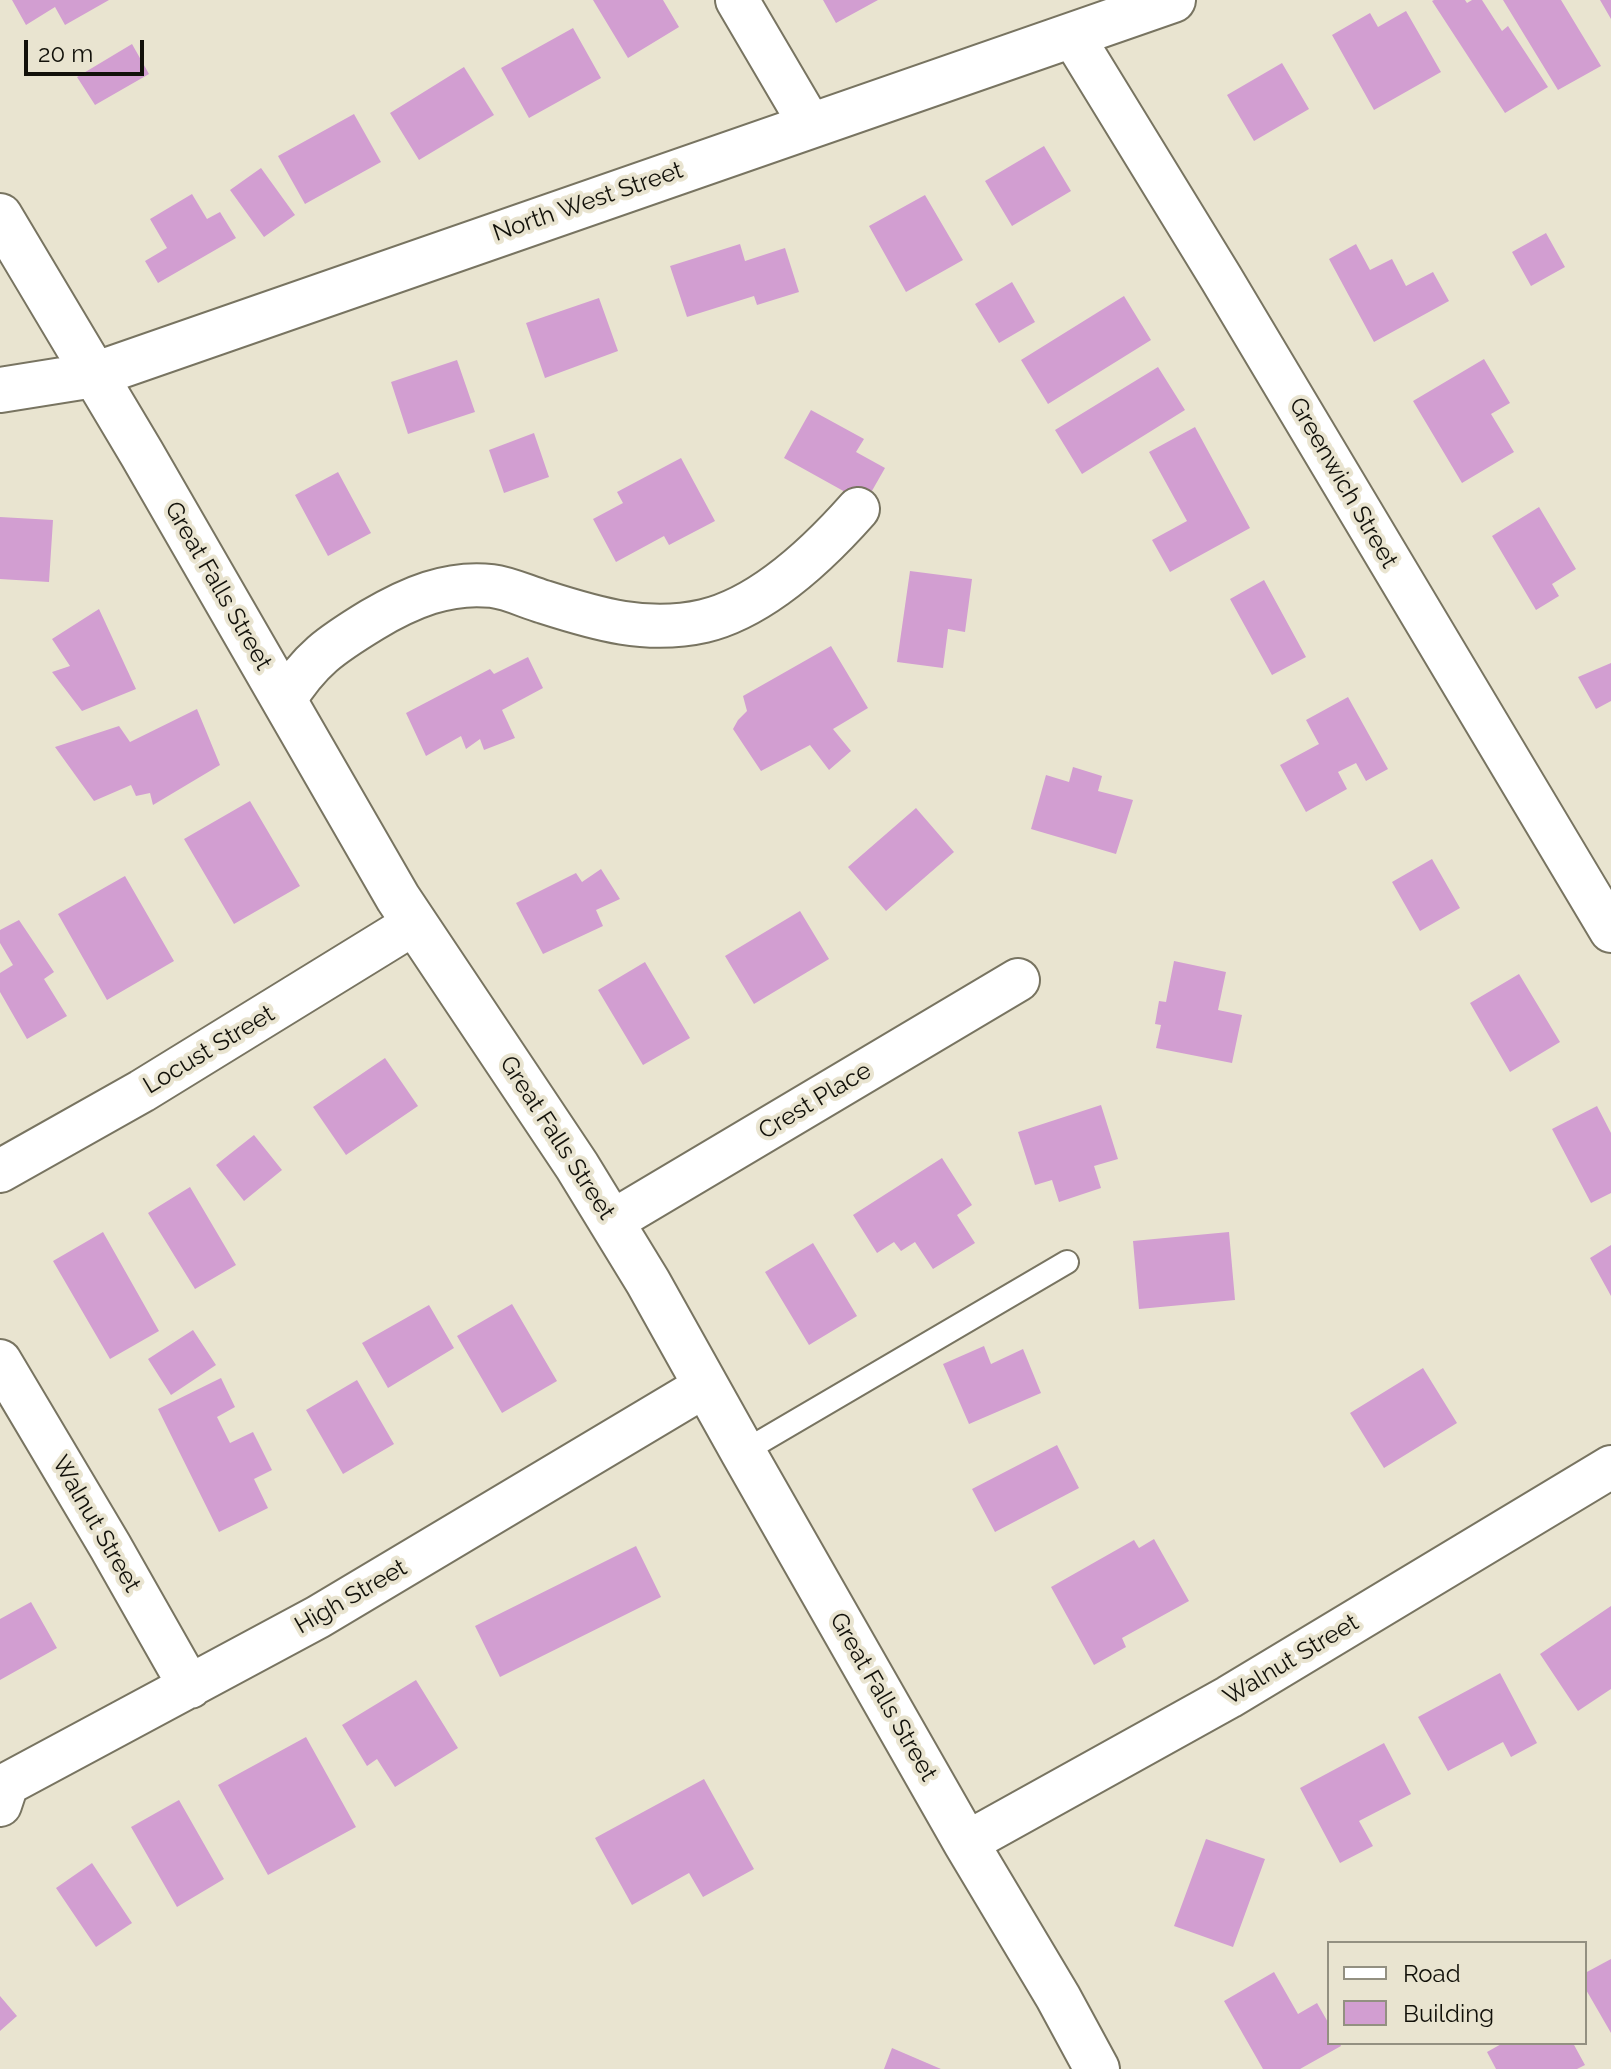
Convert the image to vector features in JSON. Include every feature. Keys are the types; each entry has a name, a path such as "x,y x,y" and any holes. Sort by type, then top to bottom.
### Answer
{"main road":[{"name":"North West Street","path":"0,390 94,375 1173,0"},
{"name":"Great Falls Street","path":"0,216 415,923 648,1282 1097,2069"}],"street":[{"path":"737,0 811,126"},
{"name":"Greenwich Street","path":"1072,35 1611,931"},
{"path":"284,701 300,675 328,647 391,609 425,593 461,585 494,586 625,625 657,627 704,621 749,605 829,542 858,509"},
{"name":"Locust Street","path":"0,1171 142,1091 415,923"},
{"name":"Crest Place","path":"611,1222 1018,980"},
{"name":"Walnut Street","path":"0,1361 190,1687"},
{"name":"High Street","path":"0,1805 7,1784 318,1617 705,1386"},
{"name":"Walnut Street","path":"966,1843 1229,1697 1611,1467"}],"lane":[{"path":"743,1452 1067,1262"}],"building":[{"path":"12,0 109,0 65,25 55,7 26,25"},
{"path":"593,0 663,0 679,27 628,58"},
{"path":"823,0 878,0 836,23"},
{"path":"1434,0 1465,0 1467,3 1482,0 1502,31 1508,26 1548,87 1505,113"},
{"path":"1503,0 1561,0 1601,66 1558,90"},
{"path":"1600,0 1611,0 1611,19"},
{"path":"1406,11 1441,72 1374,110 1332,35 1370,13 1378,27"},
{"path":"573,28 601,78 529,118 501,68"},
{"path":"132,44 149,74 95,105 77,77"},
{"path":"1282,63 1309,109 1254,141 1227,95"},
{"path":"464,67 494,115 419,160 390,113"},
{"path":"354,114 381,162 305,204 278,156"},
{"path":"1044,146 1071,191 1012,226 985,181"},
{"path":"261,168 295,215 264,237 230,190"},
{"path":"192,194 207,219 220,212 236,238 158,283 145,261 167,248 150,219"},
{"path":"925,195 963,260 906,292 869,226"},
{"path":"1546,233 1565,267 1531,286 1512,252"},
{"path":"740,244 745,261 785,248 799,292 757,305 754,296 687,317 670,266"},
{"path":"1356,244 1370,270 1392,259 1406,286 1433,272 1449,301 1374,342 1329,259"},
{"path":"1012,282 1035,322 999,343 975,304"},
{"path":"1124,296 1151,340 1048,404 1021,360"},
{"path":"599,298 618,351 545,378 526,323"},
{"path":"1484,359 1510,403 1491,414 1514,452 1462,483 1413,401"},
{"path":"457,360 475,412 408,434 391,382"},
{"path":"1158,367 1185,410 1082,474 1055,430"},
{"path":"811,410 864,439 856,452 885,468 865,503 784,458"},
{"path":"1195,427 1250,528 1170,572 1152,540 1187,521 1149,452"},
{"path":"534,433 549,477 504,493 489,450"},
{"path":"681,458 715,521 669,545 664,536 616,562 593,519 623,503 617,492"},
{"path":"338,472 371,533 328,556 295,495"},
{"path":"1539,507 1576,569 1552,584 1559,596 1536,610 1492,536"},
{"path":"0,517 53,520 49,582 0,579"},
{"path":"910,571 972,579 965,632 948,629 943,668 897,662"},
{"path":"1264,580 1306,657 1272,675 1230,599"},
{"path":"99,609 136,689 82,711 52,672 70,666 52,639"},
{"path":"831,646 868,708 833,729 851,751 829,770 810,745 761,771 733,729 747,711 743,696"},
{"path":"528,657 543,688 502,710 515,738 484,750 480,739 466,749 461,736 426,756 406,713 490,669 494,674"},
{"path":"1611,663 1611,701 1596,709 1578,677"},
{"path":"1348,697 1388,769 1366,781 1356,763 1338,772 1347,789 1306,812 1280,765 1319,744 1306,720"},
{"path":"197,709 220,765 153,805 150,793 136,796 131,785 94,801 55,747 119,726 130,742"},
{"path":"1073,767 1102,776 1098,791 1133,800 1116,854 1031,829 1046,775 1069,782"},
{"path":"250,801 300,886 234,924 184,839"},
{"path":"916,808 954,852 886,911 848,867"},
{"path":"1432,859 1460,908 1420,931 1392,882"},
{"path":"601,869 620,899 596,910 603,926 543,954 516,903 576,873 582,882"},
{"path":"125,876 174,961 107,1000 58,914"},
{"path":"800,911 829,959 754,1004 725,956"},
{"path":"19,920 54,972 44,979 67,1016 27,1039 0,992 0,973 13,965 0,943 0,930"},
{"path":"1174,961 1226,972 1218,1010 1242,1015 1232,1063 1156,1048 1161,1025 1155,1024 1159,1001 1166,1002"},
{"path":"645,962 690,1038 643,1065 598,990"},
{"path":"1519,974 1560,1042 1510,1072 1470,1003"},
{"path":"385,1058 418,1106 346,1155 313,1107"},
{"path":"1101,1105 1118,1159 1094,1166 1101,1188 1059,1202 1052,1180 1035,1185 1018,1132"},
{"path":"1597,1106 1611,1133 1611,1193 1591,1203 1552,1129"},
{"path":"254,1135 282,1170 244,1201 216,1165"},
{"path":"942,1158 972,1205 957,1215 975,1243 933,1269 915,1242 901,1251 894,1242 877,1253 853,1215"},
{"path":"190,1187 236,1265 195,1289 148,1213"},
{"path":"103,1232 159,1331 110,1359 53,1261"},
{"path":"1229,1232 1235,1300 1139,1309 1133,1241"},
{"path":"813,1243 857,1316 809,1345 765,1272"},
{"path":"1611,1245 1611,1296 1590,1258"},
{"path":"512,1304 557,1381 502,1413 457,1336"},
{"path":"429,1305 454,1348 388,1388 362,1343"},
{"path":"193,1330 216,1365 171,1395 148,1359"},
{"path":"984,1346 991,1364 1023,1349 1041,1393 969,1424 943,1364"},
{"path":"1423,1368 1457,1423 1384,1468 1350,1413"},
{"path":"221,1378 235,1407 217,1417 230,1443 253,1432 272,1470 254,1479 268,1508 219,1532 158,1409"},
{"path":"357,1380 394,1444 343,1474 306,1410"},
{"path":"1057,1445 1079,1488 995,1532 972,1489"},
{"path":"1154,1539 1189,1601 1122,1638 1126,1647 1094,1665 1051,1587 1134,1540 1139,1548"},
{"path":"636,1546 661,1597 500,1677 475,1626"},
{"path":"31,1602 57,1648 0,1680 0,1619"},
{"path":"1611,1606 1611,1689 1578,1711 1540,1654"},
{"path":"1500,1673 1537,1743 1511,1757 1503,1742 1448,1771 1418,1717"},
{"path":"416,1680 458,1748 395,1787 377,1759 367,1766 342,1725"},
{"path":"306,1737 356,1827 268,1875 218,1785"},
{"path":"1384,1743 1411,1794 1359,1821 1373,1846 1340,1863 1300,1788"},
{"path":"704,1779 754,1869 703,1897 689,1873 632,1905 595,1838"},
{"path":"179,1800 224,1879 177,1907 131,1827"},
{"path":"1206,1839 1265,1859 1233,1947 1174,1926"},
{"path":"92,1863 132,1923 96,1947 56,1888"},
{"path":"1611,1959 1611,2033 1587,1991 1587,1972"},
{"path":"1274,1972 1298,2014 1317,2003 1327,2020 1327,2045 1341,2046 1300,2069 1263,2069 1224,2001"},
{"path":"0,1996 17,2016 0,2031"},
{"path":"1499,2045 1574,2045 1585,2065 1577,2069 1496,2069 1487,2052"},
{"path":"892,2048 941,2069 884,2069"}]}
